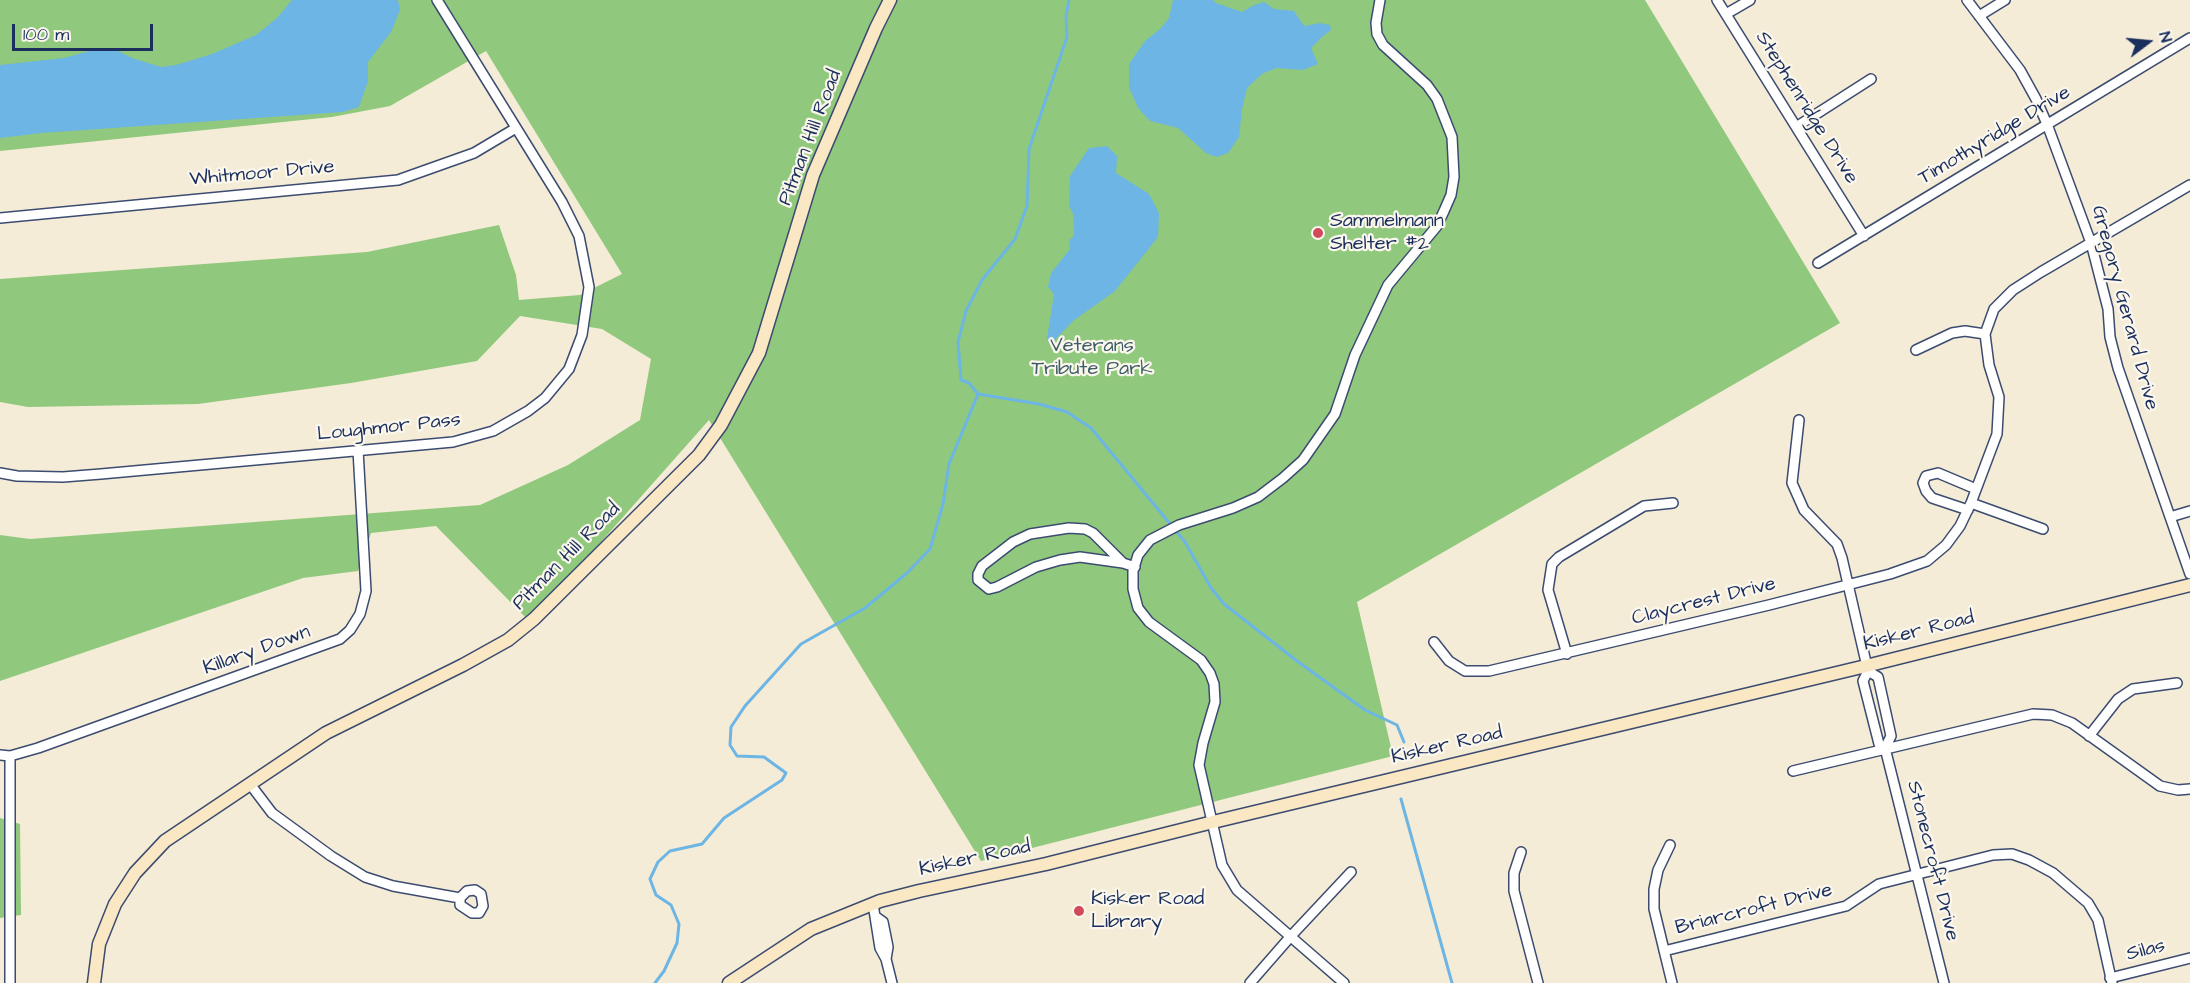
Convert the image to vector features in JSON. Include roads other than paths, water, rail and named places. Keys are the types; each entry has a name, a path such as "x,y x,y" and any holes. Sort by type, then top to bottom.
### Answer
{"main road":[{"name":"Pitman Hill Road","path":"94,983 99,944 115,904 135,873 165,841 326,733 508,640 534,619 699,455 725,417 759,353 813,175 890,0"},
{"name":"Kisker Road","path":"732,982 811,929 874,910 919,891 1046,864 1213,822 1867,669 2190,585"}],"street":[{"name":"Loughmor Pass","path":"0,473 17,476 73,476 453,442 493,431 537,404 569,369 582,335 589,287 582,248 562,201 437,0"},
{"path":"1344,983 1237,890 1222,865 1199,765 1215,702 1214,684 1201,660 1149,622 1138,608 1133,589 1133,572 1143,546 1150,540 1175,528 1258,497 1303,460 1335,414 1355,354 1388,285 1437,226 1451,195 1454,158 1452,137 1445,115 1427,85 1383,45 1377,34 1376,23 1380,0"},
{"name":"Stephenridge Drive","path":"1717,0 1864,236"},
{"path":"1726,14 1750,0"},
{"name":"Gregory Gerard Drive","path":"1967,0 2020,70 2048,124 2091,243 2108,309 2110,337 2118,368 2190,574"},
{"path":"1979,16 2005,0"},
{"name":"Timothyridge Drive","path":"1818,263 2190,38"},
{"path":"1796,127 1871,80"},
{"name":"Whitmoor Drive","path":"0,218 398,180 474,153 516,128"},
{"name":"Claycrest Drive","path":"1434,642 1449,661 1466,671 1489,672 1769,605 1890,574 1927,561 1946,545 1960,526 1997,434 1999,397 1989,365 1985,334 1994,309 2013,290 2190,184"},
{"path":"1916,350 1952,333 1965,331 1985,334"},
{"path":"1799,420 1792,483 1804,510 1837,544 1867,669"},
{"name":"Killary Down","path":"5,755 38,748 102,726 340,639 350,630 360,614 366,591 358,450"},
{"path":"1976,489 1938,473 1926,476 1923,483 1932,498 2043,529"},
{"path":"1567,654 1548,590 1552,564 1559,557 1644,506 1674,502"},
{"path":"2170,517 2190,511"},
{"path":"1123,563 1093,533 1085,529 1050,530 1030,534 997,553 982,566 978,580 989,589 1036,567 1080,557 1135,567"},
{"name":"Stonecroft Drive","path":"1886,748 1879,744 1863,681 1867,669 1878,677 1891,736 1886,748 1944,983"},
{"path":"2089,736 2118,699 2133,689 2177,684"},
{"path":"1793,771 2033,714 2052,715 2072,723 2160,786 2178,790 2190,789"},
{"path":"5,755 10,983"},
{"path":"250,784 272,813 364,877 393,886 460,898"},
{"path":"1670,845 1658,870 1654,889 1654,909 1672,983"},
{"path":"1521,852 1514,873 1514,891 1538,983"},
{"name":"Briarcroft Drive","path":"1664,951 1846,906 1879,884 1993,855 2012,854 2030,860 2053,873 2088,903 2098,920 2111,980"},
{"path":"1250,983 1351,872"},
{"path":"874,910 883,922 888,947 886,959 892,983"},
{"name":"Silas","path":"2111,980 2190,958"}],"water":[{"path":"292,0 398,0 400,10 391,32 368,62 368,81 359,107 343,112 41,133 0,138 0,65 64,58 97,49 114,49 132,58 161,67 176,65 212,54 256,35 277,18"},
{"path":"1173,0 1213,0 1242,12 1264,2 1274,9 1294,11 1304,26 1320,23 1330,25 1331,30 1311,48 1318,64 1303,70 1276,68 1262,74 1247,88 1239,137 1228,153 1216,157 1206,153 1178,128 1150,121 1138,108 1129,87 1129,64 1145,41 1169,18"},
{"path":"1107,146 1117,156 1116,173 1149,194 1159,213 1158,237 1115,291 1073,321 1050,345 1047,339 1054,294 1048,287 1051,273 1070,249 1069,240 1074,236 1073,214 1069,206 1070,176 1089,148"}],"waterway":[{"path":"1069,0 1066,16 1067,37 1029,149 1027,206 1015,239 982,280 966,311 958,342 961,380 969,383 978,394 1039,404 1067,412 1091,428 1185,542 1211,588 1224,604 1365,710 1397,725 1404,742"},
{"path":"655,983 664,971 677,943 679,924 671,905 656,895 650,879 658,862 670,851 702,844 724,818 782,780 786,773 764,757 737,756 730,745 731,727 745,706 801,644 865,608 907,573 930,549 943,504 949,464 978,394"},
{"path":"1401,799 1452,983"}],"place":[{"name":"Sammelmann Shelter #2","path":"1318,233"},
{"name":"Kisker Road Library","path":"1079,911"}],"park label":[{"name":"Veterans Tribute Park","path":"1092,358"}]}
